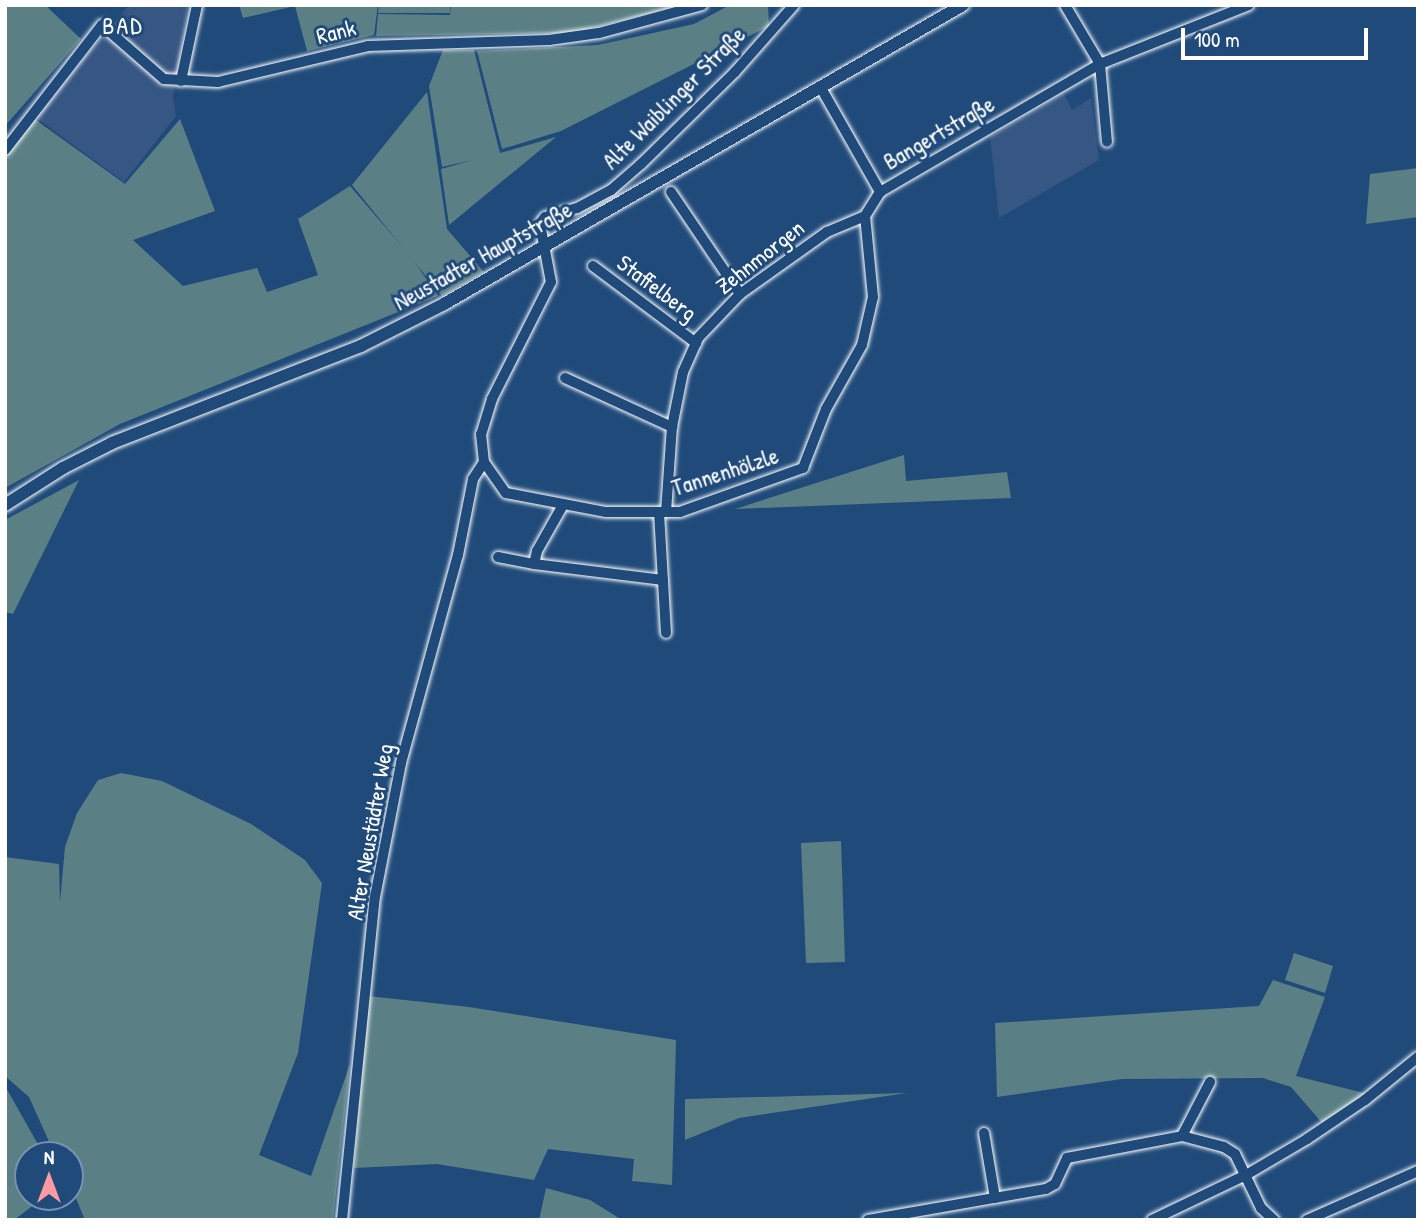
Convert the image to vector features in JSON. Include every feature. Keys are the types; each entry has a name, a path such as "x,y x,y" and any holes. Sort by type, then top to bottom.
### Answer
{"street":[{"path":"181,81 197,5"},
{"name":"Rank","path":"5,150 102,25 145,66 164,79 218,82 398,42 574,36 702,5"},
{"name":"Alte Waiblinger Straße","path":"484,462 484,418 551,282 540,224 545,217 577,208 611,190 735,72 793,5"},
{"name":"Neustadter Hauptstraße","path":"5,506 63,468 112,443 360,345 545,248 662,177 963,5"},
{"path":"1065,5 1100,64 1107,142"},
{"name":"Bangertstraße","path":"865,216 880,192 1100,64 1249,5"},
{"path":"821,88 880,192"},
{"path":"671,192 740,294"},
{"name":"Zehnmorgen","path":"663,512 672,427 682,372 696,343 740,294 827,232 865,216"},
{"name":"Tannenhölzle","path":"484,462 506,493 563,505 663,512 693,510 803,468 826,409 862,345 873,297 865,216"},
{"name":"Staffelberg","path":"593,266 696,343"},
{"path":"565,378 672,427"},
{"name":"Alter Neustädter Weg","path":"342,1220 375,897 401,763 458,555 473,479 484,462"},
{"path":"534,564 537,551 563,505"},
{"name":"Tannenhölzle","path":"663,512 666,634"},
{"path":"498,557 534,564 663,579"},
{"path":"1152,1220 1246,1175 1365,1100 1418,1057"},
{"path":"1182,1136 1210,1082"},
{"path":"984,1133 995,1198"},
{"path":"868,1220 928,1215 1055,1184 1067,1158 1182,1136 1224,1147 1235,1154 1261,1208 1274,1220"},
{"path":"1307,1220 1418,1171"}],"shaded area":[{"path":"129,5 188,5 173,97 176,116 124,182 35,117"},
{"path":"1064,94 1072,110 1091,98 1099,160 999,218 990,137"}],"green space":[{"path":"5,5 45,5 81,39 5,126"},
{"path":"239,5 378,5 374,35 307,51 295,6 243,18"},
{"path":"379,5 450,5 450,13 378,13"},
{"path":"451,5 681,5 572,33 376,36 378,14 450,15"},
{"path":"730,5 768,5 769,26 561,131 502,149 477,51 598,45 694,24"},
{"path":"443,50 474,50 500,153 556,137 449,225 441,169 473,160 442,167 429,86"},
{"path":"427,92 447,229 484,272 442,296 352,185"},
{"path":"33,118 125,184 180,119 215,211 133,240 183,286 257,268 267,292 318,275 298,219 350,186 412,258 438,296 120,424 5,488 5,150"},
{"path":"1418,168 1418,217 1366,224 1370,174"},
{"path":"904,455 906,481 1007,472 1011,498 735,509"},
{"path":"79,480 13,614 5,612 5,520"},
{"path":"121,773 162,781 251,824 305,860 322,883 298,1053 259,1155 311,1176 350,1064 333,1220 85,1220 81,1211 84,1211 84,1141 49,1141 29,1097 5,1076 5,857 59,864 60,902 65,847 77,813 98,780"},
{"path":"841,841 845,962 806,963 801,843"},
{"path":"1294,953 1333,966 1325,993 1285,980"},
{"path":"1273,980 1325,997 1296,1076 1368,1094 1323,1124 1291,1087 1263,1078 1122,1079 997,1097 995,1023 1259,1006"},
{"path":"368,996 469,1007 676,1040 672,1185 632,1181 634,1159 548,1149 534,1180 437,1164 354,1168"},
{"path":"5,1086 36,1141 14,1141 14,1211 26,1211 14,1220 5,1220"},
{"path":"907,1093 739,1118 685,1140 685,1099"},
{"path":"546,1188 590,1200 622,1220 539,1220"}],"district":[{"name":"BAD","path":"123,26"}]}
